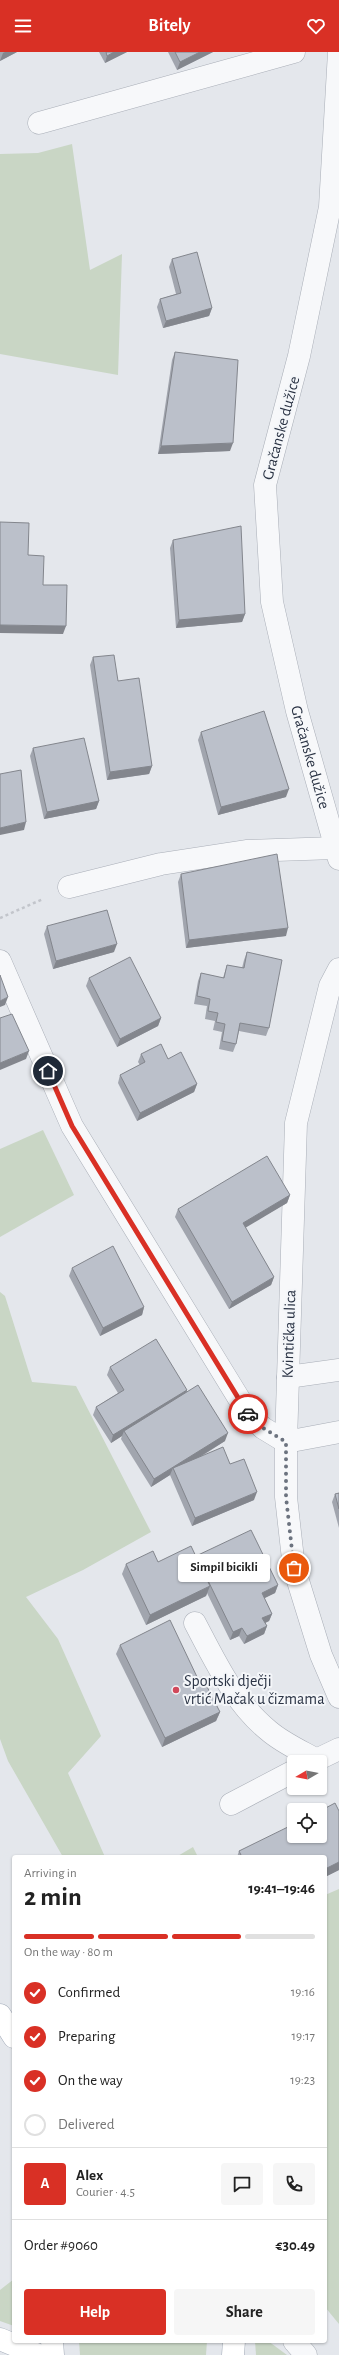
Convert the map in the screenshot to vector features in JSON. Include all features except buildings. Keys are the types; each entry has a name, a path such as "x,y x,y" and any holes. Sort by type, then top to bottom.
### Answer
{"main road":[{"path":"0,2015 12,2034"},
{"path":"0,2339 38,2355"},
{"path":"52,2343 53,2355"}],"street":[{"path":"39,123 294,52"},
{"name":"Gračanske dužice","path":"69,887 161,864 246,851 337,853 297,711 272,602 265,485 299,356 330,207 339,52"},
{"path":"0,961 72,1126 249,1415 263,1428 286,1442 339,1432"},
{"name":"Kvintička ulica","path":"339,968 330,986 296,1123 286,1442 286,1497 294,1568 321,1655 339,1697"},
{"path":"288,1377 339,1370"},
{"path":"195,1623 218,1666 246,1709 269,1732 305,1755"},
{"path":"326,1755 339,1749"},
{"path":"231,1804 287,1775"},
{"path":"296,2343 306,2355"}],"path":[{"path":"0,918 69,887"}],"green space":[{"path":"72,144 90,270 122,254 118,375 0,354 0,154 38,153"},
{"path":"43,1130 74,1195 0,1237 0,1149"},
{"path":"0,1292 5,1296 32,1382 76,1386 151,1532 83,1570 26,1597 58,1639 101,1736 68,1773 104,1855 62,1855 8,1761 0,1739"},
{"path":"193,1847 197,1855 179,1855"},
{"path":"339,1889 339,2324 327,2309 327,1894"},
{"path":"12,2281 12,2325 0,2321 0,2290"},
{"path":"79,2343 207,2343 206,2355 80,2355"},
{"path":"255,2343 271,2343 287,2355 256,2355"}],"way so far":[{"path":"248,1414 263,1428 286,1442 286,1497 294,1568"}],"place":[{"name":"Simpil bicikli","path":"294,1568"},
{"name":"Sportski dječji vrtić Mačak u čizmama","path":"176,1690"}],"route":[{"path":"48,1071 72,1126 248,1414"}]}
